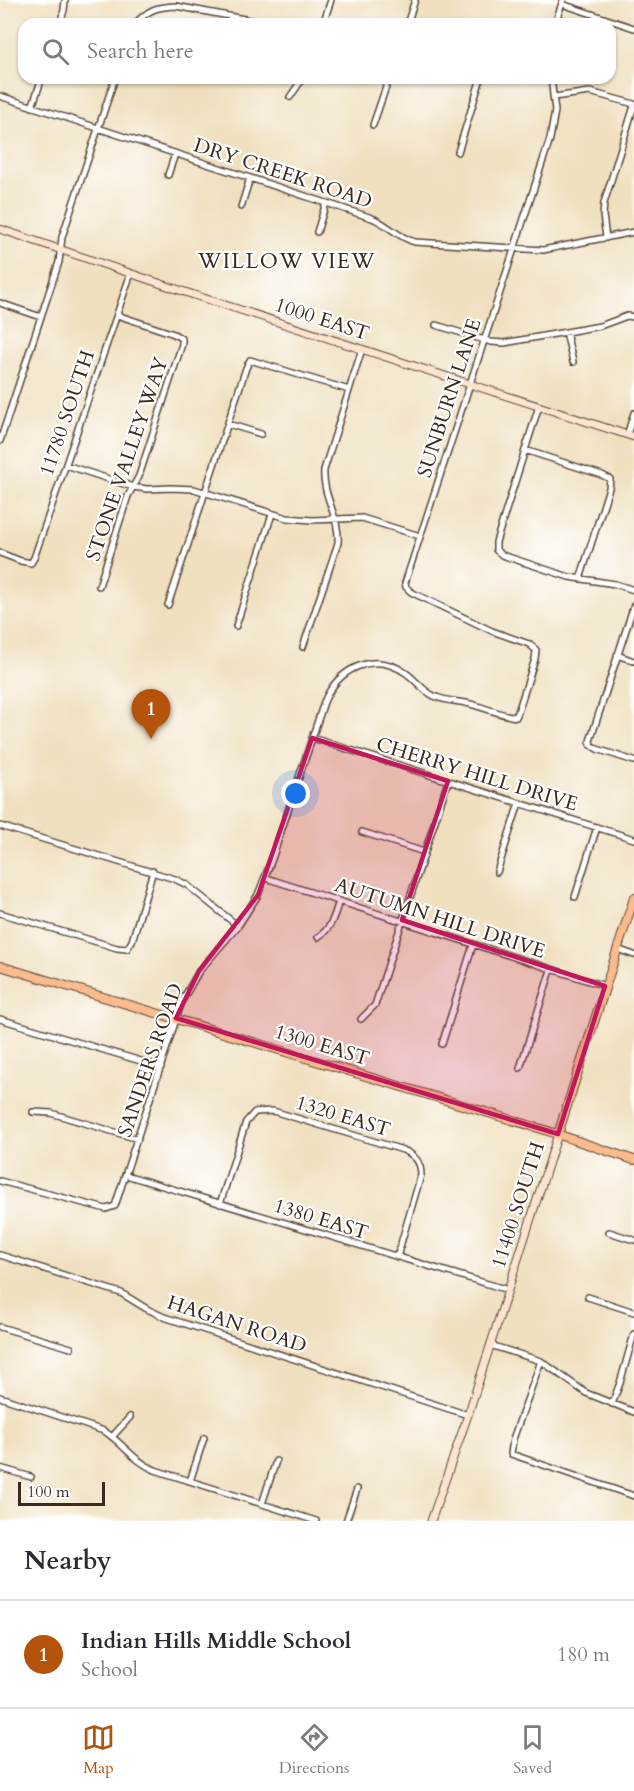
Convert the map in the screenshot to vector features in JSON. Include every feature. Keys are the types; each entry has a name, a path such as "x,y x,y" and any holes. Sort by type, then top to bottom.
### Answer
{"main road":[{"name":"11400 SOUTH","path":"558,1134 634,898"},
{"name":"1300 EAST","path":"0,966 558,1134 634,1160"}],"street":[{"path":"62,18 65,0"},
{"path":"325,18 331,0"},
{"path":"409,18 415,0"},
{"path":"557,18 563,2 607,18"},
{"path":"140,18 146,12 176,6 240,18"},
{"path":"616,21 634,28"},
{"path":"32,107 40,84"},
{"path":"0,441 59,262 62,237 113,84"},
{"path":"290,97 299,84"},
{"path":"373,125 387,84"},
{"path":"458,152 479,84"},
{"name":"SUNBURN LANE","path":"536,650 529,644 496,633 408,590 405,583 554,125 552,84"},
{"path":"554,98 590,92 600,93 634,105 604,203 606,238"},
{"name":"DRY CREEK ROAD","path":"0,96 378,220 401,237 415,243 514,249 554,248 634,232"},
{"path":"168,175 175,154"},
{"path":"241,207 250,178"},
{"path":"317,232 326,203"},
{"name":"1000 EAST","path":"0,229 631,436"},
{"name":"11780 SOUTH","path":"0,553 31,563 131,273"},
{"path":"0,303 41,316"},
{"name":"STONE VALLEY WAY","path":"99,586 182,348 182,339 174,334 117,315"},
{"path":"436,325 504,344 600,326 627,316 634,317"},
{"path":"566,332 573,362"},
{"path":"303,648 338,543 338,529 325,490 324,470 362,349"},
{"path":"168,605 250,360 349,390"},
{"path":"539,406 496,542 496,550 501,555 580,579 615,584 634,590"},
{"path":"631,436 634,413"},
{"path":"228,424 261,434"},
{"path":"525,450 610,479 580,579"},
{"path":"66,465 133,487 183,488 300,520 362,518 420,536"},
{"path":"236,626 272,514"},
{"path":"634,605 591,737 591,745 597,749 634,761"},
{"name":"SANDERS ROAD","path":"0,1181 103,1209 112,1209 117,1203 182,1001 199,970 249,911 266,878 324,702 333,684 341,675 351,669 373,663 384,664 404,671 426,691 439,698 467,703 516,717 536,650"},
{"path":"617,656 634,661"},
{"name":"CHERRY HILL DRIVE","path":"312,738 634,839"},
{"path":"362,1019 375,1005 448,781"},
{"path":"497,872 519,803"},
{"path":"0,826 153,871 187,885 238,926"},
{"path":"575,897 597,827"},
{"path":"362,832 424,852"},
{"path":"0,913 127,949 132,941 153,871"},
{"name":"AUTUMN HILL DRIVE","path":"266,878 605,986"},
{"path":"318,937 332,924 339,901"},
{"path":"442,1044 473,945"},
{"path":"617,949 634,955"},
{"path":"520,1068 551,970"},
{"path":"0,1020 160,1067"},
{"name":"1320 EAST","path":"220,1203 242,1129 250,1116 261,1111 273,1111 403,1150 414,1156 420,1166 420,1180 397,1257"},
{"path":"33,1112 51,1113 138,1139"},
{"name":"11400 SOUTH","path":"431,1521 468,1415 558,1134"},
{"name":"1380 EAST","path":"126,1175 508,1290"},
{"path":"609,1232 634,1240"},
{"name":"HAGAN ROAD","path":"0,1255 121,1293 164,1317 468,1415"},
{"path":"588,1297 634,1312"},
{"path":"0,1327 70,1348"},
{"path":"612,1404 634,1334"},
{"path":"490,1345 541,1361 586,1393 634,1412"},
{"path":"541,1361 517,1428 511,1454 634,1496"},
{"path":"0,1397 95,1427 112,1437 145,1465 316,1521"},
{"path":"112,1437 130,1417"},
{"path":"190,1481 204,1438"},
{"path":"262,1504 276,1461"},
{"path":"0,1468 31,1477"},
{"path":"346,1521 357,1489"}],"highlighted area":[{"path":"312,738 448,781 402,920 605,986 558,1134 176,1018 199,971 258,895"}],"place":[{"name":"Indian Hills Middle School","path":"151,739"}],"district":[{"name":"WILLOW VIEW","path":"287,261"}]}
